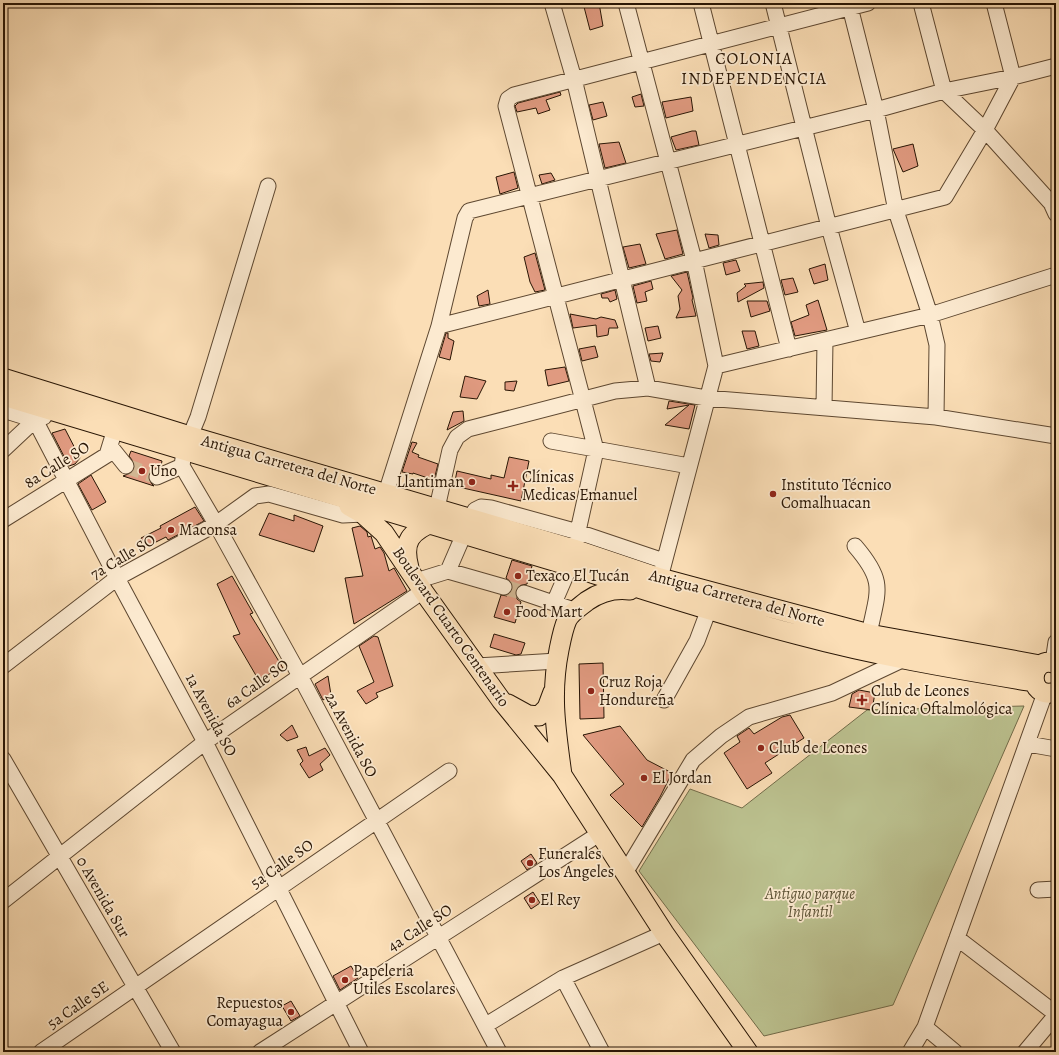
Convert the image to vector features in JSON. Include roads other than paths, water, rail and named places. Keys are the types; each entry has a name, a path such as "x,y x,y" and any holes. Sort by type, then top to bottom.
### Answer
{"main road":[{"name":"Antigua Carretera del Norte","path":"3,378 97,407 185,451 327,494 439,515 468,526"},
{"name":"Antigua Carretera del Norte","path":"3,396 58,412 112,437 386,493 468,526 574,549 659,578 869,634 1048,676"},
{"path":"58,412 97,407"},
{"name":"Boulevard Cuarto Centenario","path":"327,494 363,514 384,533 501,700 562,775 664,933 748,1052"},
{"path":"417,581 406,555 408,542 416,530 439,515"},
{"name":"Antigua Carretera del Norte","path":"659,578 709,609 799,635 904,660 1048,676"},
{"path":"574,610 606,591 620,589 659,578"},
{"name":"Boulevard Cuarto Centenario","path":"562,775 553,692 557,662 568,620 574,610"},
{"path":"501,700 528,716 539,716 547,708 553,692"}],"street":[{"path":"552,3 574,79 648,388"},
{"path":"574,549 659,578 706,398 716,366 694,260 626,3"},
{"path":"701,3 789,349"},
{"path":"773,3 829,227 858,332"},
{"path":"554,603 574,549 596,450 531,196 506,106 508,99 514,95 574,79 712,44 849,6 868,3"},
{"path":"921,3 944,91 985,130 1051,204 1056,214"},
{"path":"439,326 762,242 896,211 945,197 985,130 1013,77 994,3"},
{"path":"849,6 876,110 896,211 930,315 937,345 936,418"},
{"path":"386,493 439,326 465,218 469,211 805,128 944,91 1013,77 1056,66"},
{"path":"157,477 185,451 198,417 268,186"},
{"path":"716,366 930,315 1056,274"},
{"path":"824,408 825,340"},
{"path":"439,515 450,450 457,437 468,429 615,391 648,388 706,398 936,418 1056,436"},
{"path":"3,410 35,420"},
{"path":"3,450 35,420 58,412"},
{"name":"1a Avenida SO","path":"35,420 117,578 205,742 361,1052"},
{"path":"112,437 126,466"},
{"name":"8a Calle SO","path":"3,520 107,455 112,437"},
{"path":"551,441 689,466"},
{"name":"2a Avenida SO","path":"185,451 216,524 300,676 499,1052"},
{"name":"7a Calle SO","path":"3,666 117,578 216,524 255,496 268,494 343,515 363,514"},
{"path":"468,526 448,571 504,587"},
{"path":"855,546 870,563 876,575 878,591 869,634"},
{"name":"6a Calle SO","path":"3,901 205,742 300,676 417,581 448,571"},
{"path":"524,593 574,610"},
{"path":"664,700 697,641 709,609"},
{"path":"910,1052 925,1027 1028,744 1048,676 1056,642"},
{"path":"625,873 693,760 720,736 749,717 832,693 904,660"},
{"path":"477,666 557,662"},
{"path":"1028,744 1056,749"},
{"name":"0 Avenida Sur","path":"3,759 173,1052"},
{"name":"5a Calle SO","path":"135,987 449,771"},
{"name":"4a Calle SO","path":"260,1052 599,834"},
{"path":"1038,890 1056,889"},
{"path":"486,1025 563,978 664,933"},
{"path":"957,938 1056,1014 1025,1052"},
{"path":"563,978 602,1052"},
{"name":"5a Calle SE","path":"41,1052 135,987"},
{"path":"925,1027 956,1052"}],"tunnel":[{"path":"126,466 157,477"},
{"path":"504,587 524,593"}],"place":[{"name":"Uno","path":"142,471"},
{"name":"Llantiman","path":"472,482"},
{"name":"Clínicas Medicas Emanuel","path":"513,486"},
{"name":"Instituto Técnico Comalhuacan","path":"773,494"},
{"name":"Maconsa","path":"171,530"},
{"name":"Texaco El Tucán","path":"518,576"},
{"name":"Food Mart","path":"507,612"},
{"name":"Cruz Roja Hondureña","path":"591,691"},
{"name":"Club de Leones Clínica Oftalmológica","path":"862,700"},
{"name":"Club de Leones","path":"761,748"},
{"name":"El Jordan","path":"644,778"},
{"name":"Funerales Los Angeles","path":"530,863"},
{"name":"El Rey","path":"532,900"},
{"name":"Papeleria Utiles Escolares","path":"345,980"},
{"name":"Repuestos Comayagua","path":"291,1012"}],"district":[{"name":"COLONIA INDEPENDENCIA","path":"754,68"}],"park label":[{"name":"Antiguo parque Infantil","path":"810,903"}]}
